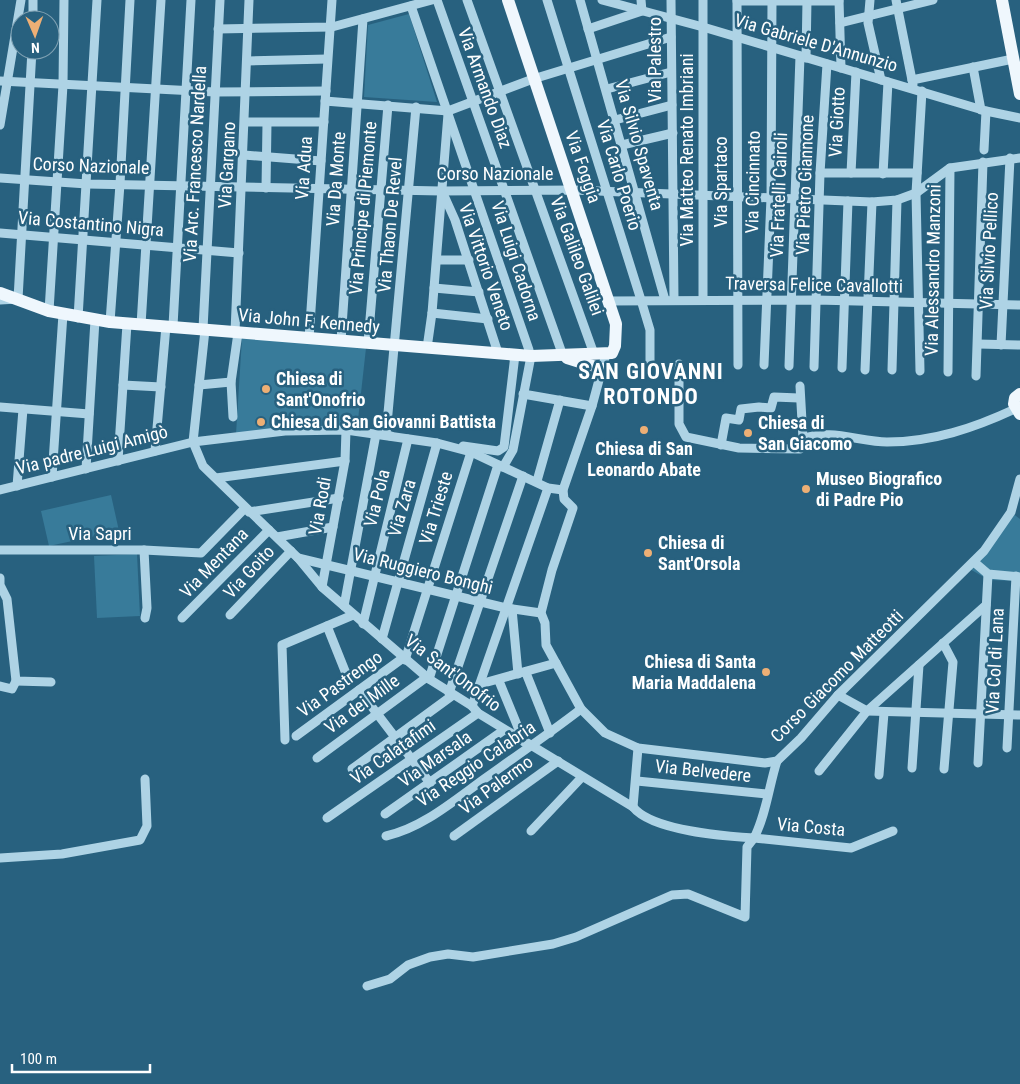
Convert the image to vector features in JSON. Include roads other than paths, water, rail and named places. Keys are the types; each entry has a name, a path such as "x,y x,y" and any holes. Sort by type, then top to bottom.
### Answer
{"main road":[{"name":"Via Foggia","path":"508,0 533,79 573,190 616,324 605,352"},
{"path":"1002,0 1015,53 1020,89"},
{"name":"Via John F. Kennedy","path":"0,293 49,311 78,318 127,324 529,356 563,356 605,352"},
{"path":"563,356 582,364 602,368"},
{"path":"1018,412 1014,400 1020,394"}],"street":[{"path":"0,125 3,81 21,0"},
{"path":"49,311 63,85 64,0"},
{"path":"78,318 97,0"},
{"path":"110,322 130,0"},
{"path":"141,324 161,0"},
{"path":"155,451 178,248 191,0"},
{"name":"Via Arc. Francesco Nardella","path":"193,442 204,330 206,251 220,0"},
{"name":"Via Gargano","path":"233,417 231,382 237,332 249,0"},
{"name":"Via Adua","path":"309,339 327,60 332,27 332,0"},
{"path":"218,29 332,27 432,0"},
{"name":"Via Armando Diaz","path":"436,0 563,356"},
{"name":"Via Galileo Galilei","path":"468,0 536,190 605,352"},
{"name":"Via Carlo Poerio","path":"547,0 650,330 650,361"},
{"name":"Via Silvio Spaventa","path":"580,0 636,193 670,300"},
{"name":"Via Gabriele D'Annunzio","path":"602,0 703,27 885,81 916,87 983,110 1020,118"},
{"path":"588,28 642,11 641,0"},
{"name":"Via Palestro","path":"670,300 673,194 671,0"},
{"name":"Via Matteo Renato Imbriani","path":"703,0 703,299"},
{"name":"Via Cincinnato","path":"764,365 771,198 772,0"},
{"name":"Via Fratelli Cairoli","path":"789,366 795,199 807,0"},
{"path":"737,1 839,0 841,68"},
{"path":"870,0 868,23 885,81 883,174"},
{"path":"840,23 869,17 896,4 933,0"},
{"name":"Via Spartaco","path":"737,1 738,365"},
{"name":"Via Luigi Cadorna","path":"413,4 529,350 529,356"},
{"path":"896,4 916,87 920,371"},
{"name":"Via Da Monte","path":"341,341 363,19"},
{"path":"325,101 448,111 533,79 671,37"},
{"path":"916,87 1015,53"},
{"path":"0,300 18,299 32,60"},
{"path":"247,61 327,60"},
{"name":"Via Pietro Giannone","path":"814,367 820,173 827,64"},
{"path":"973,67 983,110 984,150"},
{"path":"607,89 671,72"},
{"name":"Via Giotto","path":"851,173 856,72"},
{"path":"3,81 215,92 326,91"},
{"name":"Via Principe di Piemonte","path":"368,343 388,105"},
{"path":"615,120 672,105"},
{"name":"Via Thaon De Revel","path":"386,435 396,346 416,107"},
{"path":"428,348 448,111"},
{"path":"245,122 324,122"},
{"path":"266,188 267,122"},
{"path":"622,145 673,133"},
{"path":"244,155 321,161"},
{"path":"1010,158 1020,158"},
{"name":"Corso Nazionale","path":"0,178 87,184 266,188 441,191 573,190 872,202 897,200 916,193 950,168 1010,158"},
{"name":"Via Silvio Pellico","path":"1001,345 1010,158"},
{"path":"976,376 983,162"},
{"name":"Via Alessandro Manzoni","path":"948,372 950,168"},
{"path":"820,173 918,174"},
{"name":"Via Vittorio Veneto","path":"441,191 469,260 498,353"},
{"path":"892,370 897,200"},
{"path":"842,368 842,301 848,201"},
{"path":"865,370 872,202"},
{"name":"Via Costantino Nigra","path":"0,233 239,253"},
{"path":"436,260 469,260"},
{"path":"434,288 479,292"},
{"name":"Traversa Felice Cavallotti","path":"608,301 703,299 816,300 1020,305"},
{"path":"432,313 488,319"},
{"path":"52,477 63,314"},
{"path":"86,469 95,320"},
{"path":"118,461 127,324"},
{"path":"978,344 1020,345"},
{"path":"386,435 437,443 471,452 537,481 548,488 563,490 592,406 605,352"},
{"path":"386,435 498,450 504,447 514,355"},
{"path":"428,678 501,466 513,450 529,356"},
{"path":"679,364 678,424 682,432 686,437 721,445 739,448 800,449 803,439 799,398 800,386"},
{"path":"200,385 231,382"},
{"path":"123,385 161,387"},
{"path":"523,394 592,406"},
{"path":"721,445 726,418 739,420 741,409 771,408 774,397 799,398"},
{"path":"537,481 560,400"},
{"path":"0,407 89,414"},
{"path":"17,486 23,409"},
{"path":"803,439 823,436 876,441 916,440 947,436 1018,412"},
{"name":"Via padre Luigi Amigò","path":"0,490 193,442 285,431 346,430 386,435"},
{"name":"Via Rodi","path":"322,588 345,461 346,430"},
{"path":"344,606 376,434"},
{"name":"Via Pola","path":"363,624 408,439"},
{"name":"Via Sant'Onofrio","path":"193,442 204,466 294,554 322,588 428,678 504,730 633,807 640,816 695,833 754,838"},
{"name":"Via Zara","path":"382,639 437,443"},
{"name":"Via Trieste","path":"404,659 471,452"},
{"path":"216,478 345,461"},
{"path":"352,769 451,694 480,601 523,476"},
{"name":"Corso Giacomo Matteotti","path":"563,490 564,500 574,508 552,570 541,613 545,624 546,645 580,709 605,733 638,748 765,763 777,761 801,738 838,695 974,562 1011,512 1020,479"},
{"path":"475,710 480,684 509,608 548,488"},
{"path":"247,510 339,498"},
{"name":"Via Sapri","path":"0,550 144,550 201,553 247,510"},
{"path":"277,537 333,527"},
{"name":"Via Mentana","path":"182,618 269,530"},
{"path":"144,550 147,608 145,618"},
{"name":"Via Ruggiero Bonghi","path":"294,554 327,565 509,608 541,613"},
{"name":"Via Goito","path":"230,615 294,554"},
{"path":"974,562 988,574 1018,576"},
{"path":"978,762 988,574"},
{"name":"Via Col di Lana","path":"1007,748 1018,576"},
{"path":"0,578 0,585 7,598 16,682 12,689 0,686"},
{"path":"819,771 867,712 986,606"},
{"path":"509,608 522,674 550,733"},
{"path":"285,740 282,644 353,615"},
{"path":"327,626 349,681"},
{"path":"943,643 953,662 944,769"},
{"name":"Via Pastrengo","path":"296,736 404,659"},
{"path":"480,684 499,681 556,663"},
{"path":"912,768 919,665"},
{"name":"Via dei Mille","path":"317,758 428,678"},
{"path":"499,681 528,744"},
{"path":"16,682 51,682"},
{"path":"359,690 430,783"},
{"path":"838,695 867,712 1020,715"},
{"name":"Via Reggio Calabria","path":"386,836 405,832 528,744 550,733 580,709"},
{"name":"Via Calatafimi","path":"327,818 412,758 475,710"},
{"path":"879,775 884,713"},
{"name":"Via Marsala","path":"385,814 504,730"},
{"path":"633,807 637,780 638,748"},
{"name":"Via Palermo","path":"454,836 558,761"},
{"name":"Via Costa","path":"367,986 390,979 408,965 430,957 448,954 473,957 553,944 576,937 672,895 688,894 745,917 747,847 761,824 767,794 777,761"},
{"path":"531,832 582,777"},
{"path":"0,858 62,854 140,840 147,826 145,779"},
{"name":"Via Belvedere","path":"637,780 767,794"},
{"name":"Via Costa","path":"754,838 852,848 893,831"}],"place":[{"name":"Chiesa di Sant'Onofrio","path":"266,389"},
{"name":"Chiesa di San Giovanni Battista","path":"261,422"},
{"name":"Chiesa di San Leonardo Abate","path":"644,430"},
{"name":"Chiesa di San Giacomo","path":"748,433"},
{"name":"Museo Biografico di Padre Pio","path":"806,489"},
{"name":"Chiesa di Sant'Orsola","path":"648,553"},
{"name":"Chiesa di Santa Maria Maddalena","path":"766,672"}],"district":[{"name":"SAN GIOVANNI ROTONDO","path":"651,384"}]}
